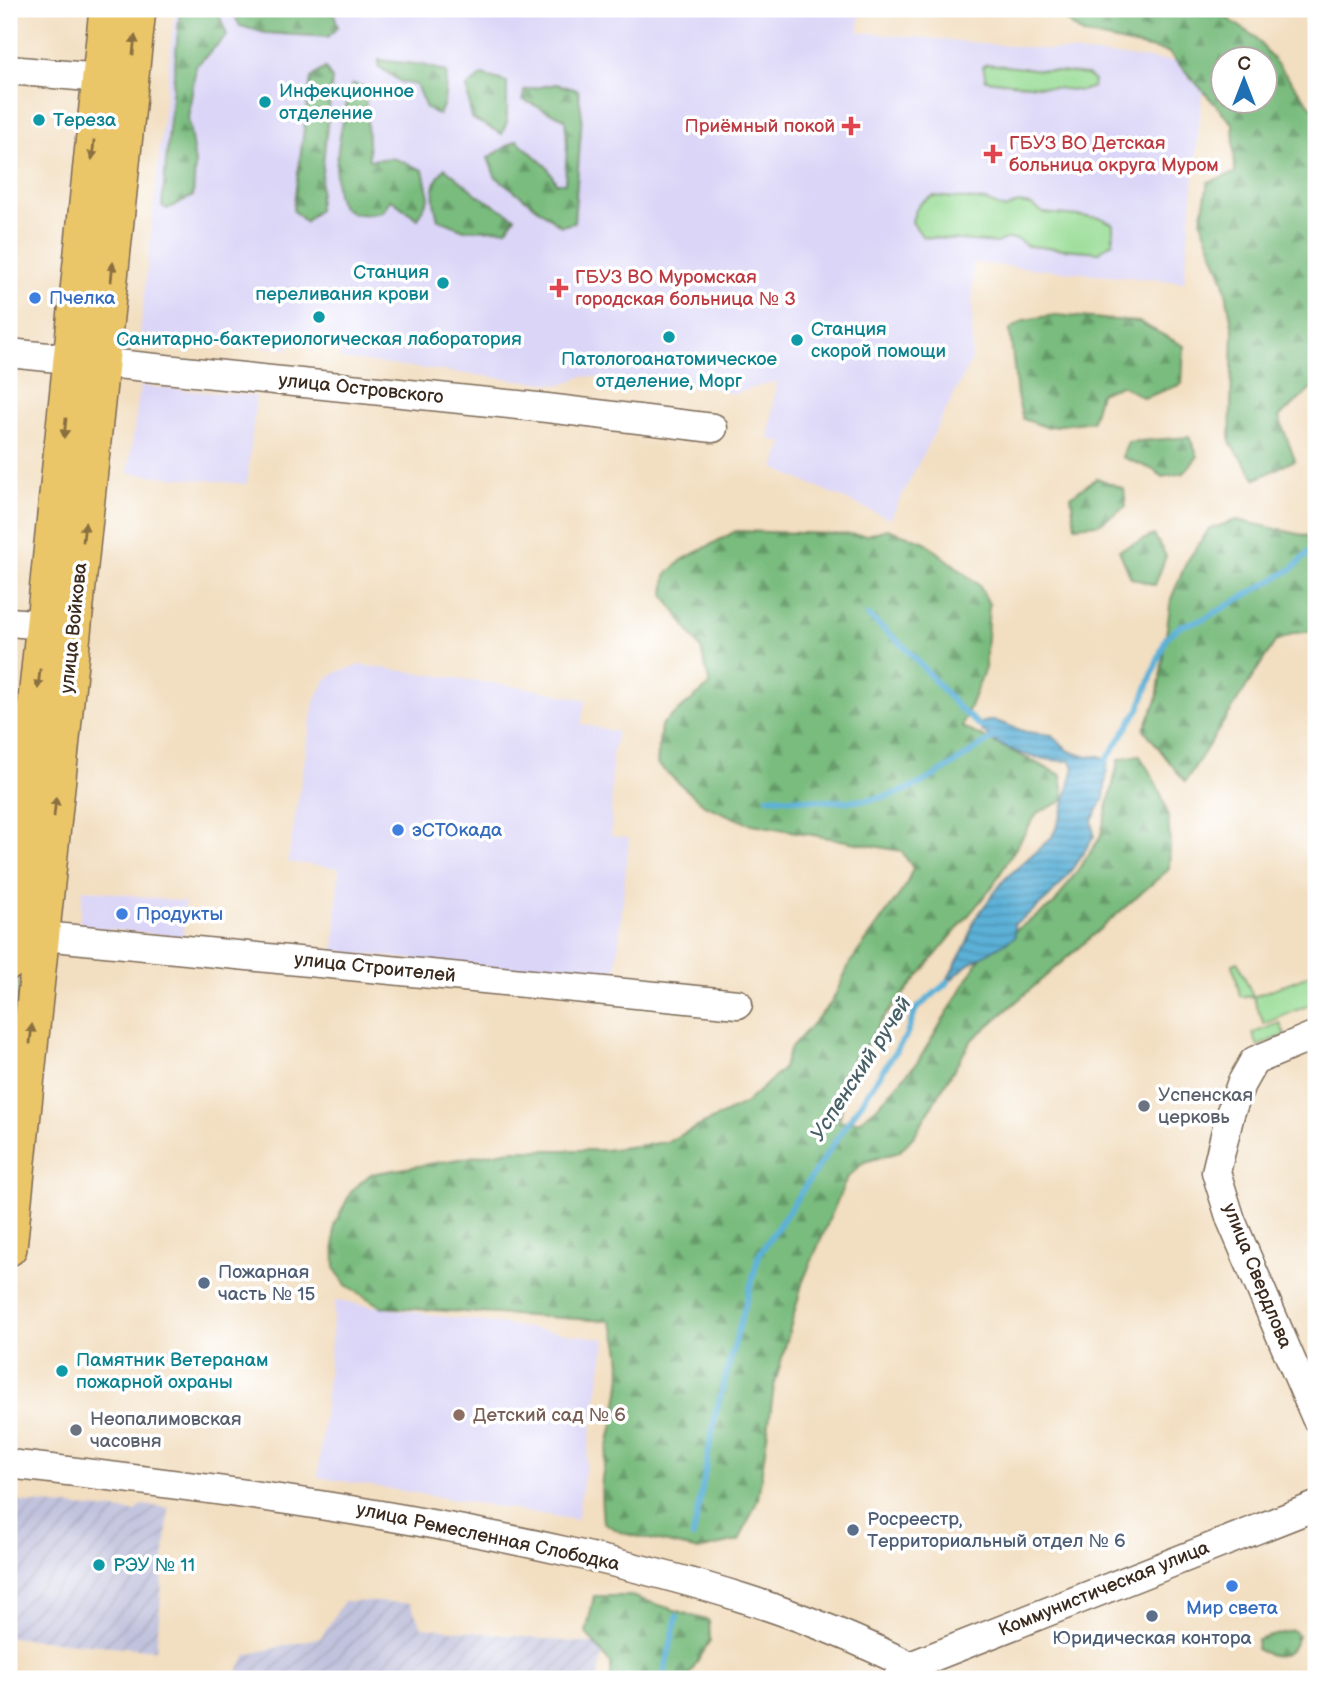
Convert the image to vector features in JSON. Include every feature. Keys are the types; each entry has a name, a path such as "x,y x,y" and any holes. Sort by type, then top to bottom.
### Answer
{"main road":[{"name":"улица Войкова","path":"24,894 87,362 100,78 107,9"},
{"name":"улица Войкова","path":"9,1248 21,943 45,625 87,362 138,9"}],"street":[{"path":"9,70 100,78"},
{"name":"улица Островского","path":"9,353 547,408 713,428"},
{"path":"9,622 45,625"},
{"name":"улица Строителей","path":"21,943 738,1004"},
{"name":"улица Свердлова","path":"1316,1035 1254,1062 1241,1084 1230,1114 1216,1172 1231,1220 1316,1418"},
{"name":"улица Ремесленная Слободка","path":"9,1464 204,1487 466,1528 638,1568 758,1602 848,1634 903,1673"},
{"name":"Коммунистическая улица","path":"903,1673 1316,1506"}],"shaded area":[{"name":"ГБУЗ ВО Муромская городская больница № 3","path":"175,9 860,9 859,32 1205,64 1184,282 973,263 972,359 890,519 774,468 784,443 769,439 776,381 734,394 711,387 583,376 562,385 340,359 341,345 291,339 289,349 140,334"},
{"path":"140,386 256,396 247,484 128,473"},
{"path":"361,665 529,688 586,700 581,724 617,732 612,756 611,836 629,838 615,981 334,951 339,868 288,862 314,702 326,680 337,672"},
{"path":"83,889 185,902 183,937 79,926"},
{"name":"Детский сад № 6","path":"335,1301 606,1339 577,1520 318,1477"},
{"name":"РЭУ № 11","path":"9,1501 136,1512 142,1505 169,1508 156,1650 9,1637"},
{"path":"344,1601 410,1603 422,1627 605,1645 597,1679 234,1679 246,1655 321,1637"}],"green space":[{"path":"180,9 217,9 227,35 196,66 188,118 195,164 193,196 167,209 162,206"},
{"path":"231,9 333,9 338,27 328,37 265,33 240,26"},
{"path":"1051,9 1214,9 1255,37 1262,46 1210,46 1210,99 1168,52 1083,34"},
{"path":"379,60 423,65 447,72 444,103 439,115 426,108 416,85 401,82 378,66"},
{"path":"987,64 1087,75 1094,81 1093,87 1081,91 986,80 983,66"},
{"path":"325,68 332,79 318,210 305,222 293,210 311,78"},
{"path":"1280,68 1316,112 1316,385 1279,417 1295,460 1256,479 1230,442 1233,330 1224,281 1201,221 1208,182 1235,173 1233,124 1226,116 1280,116"},
{"path":"482,75 507,82 507,122 502,134 471,118 467,87"},
{"path":"352,84 365,87 369,160 393,158 423,170 429,197 418,219 390,199 383,212 378,213 356,214 342,206 338,197 336,166"},
{"path":"556,84 578,90 582,116 574,223 561,226 495,176 488,158 517,140 548,168 556,183 565,183 565,119 523,100 524,90"},
{"path":"445,168 479,196 515,217 507,229 464,230 438,219 434,192 437,180"},
{"path":"934,196 986,201 1005,209 1018,203 1031,205 1044,213 1102,218 1113,224 1113,242 1099,252 1027,246 1017,239 1005,239 996,243 923,237 912,222 913,217 922,202"},
{"path":"1055,315 1139,322 1184,346 1182,384 1144,398 1121,385 1100,393 1092,421 1046,427 1023,419 1017,396 1010,330 1024,320"},
{"path":"1189,437 1198,456 1184,473 1162,477 1154,470 1122,457 1128,442"},
{"path":"1097,478 1124,489 1126,506 1099,524 1075,526 1071,496"},
{"path":"1237,520 1316,538 1316,631 1294,633 1275,642 1185,782 1144,729 1157,700 1171,599 1186,563 1209,529"},
{"path":"887,529 925,542 979,585 989,604 985,668 962,727 1061,775 1065,800 1037,813 992,887 882,1020 848,1075 839,1122 859,1121 876,1108 917,1063 984,952 1054,904 1100,838 1119,759 1139,755 1162,796 1170,835 1169,869 971,1041 914,1136 899,1152 864,1162 847,1178 803,1281 774,1387 758,1499 739,1541 699,1550 622,1533 603,1522 601,1500 602,1479 620,1378 621,1358 610,1321 382,1307 346,1285 335,1269 334,1226 352,1190 371,1174 512,1150 605,1150 667,1142 746,1103 783,1069 790,1049 832,1002 850,963 905,887 913,868 901,851 747,823 704,805 657,764 661,725 710,685 701,649 664,595 666,575 682,560 736,531 867,535"},
{"path":"1154,535 1166,556 1155,585 1131,578 1119,550"},
{"path":"1238,962 1253,997 1240,996 1233,964"},
{"path":"1311,974 1316,988 1316,1002 1264,1024 1253,997"},
{"path":"20,976 9,1146 9,1059"},
{"path":"1280,1023 1285,1035 1258,1046 1253,1033"},
{"path":"594,1596 631,1596 709,1621 710,1641 687,1679 611,1679 611,1664 586,1633"},
{"path":"1292,1630 1298,1635 1287,1653 1276,1656 1256,1649 1257,1640"}],"water":[{"path":"993,720 1026,732 1052,735 1069,751 1087,757 1099,756 1108,759 1104,798 1092,821 1094,836 1060,885 1040,905 1014,924 1015,937 966,966 944,986 968,941 974,920 1005,879 1052,837 1061,817 1074,767 1070,761 1045,759 1007,748 976,724"}],"waterway":[{"name":"Успенский ручей","path":"1103,765 1139,709 1166,638 1180,626 1204,619 1292,569 1316,546"},
{"path":"868,616 903,645 958,707 981,727"},
{"path":"768,797 859,801 888,796 931,778 998,735"},
{"name":"Успенский ручей","path":"693,1537 716,1412 759,1255 906,1036 916,1009 948,982"},
{"name":"Успенский ручей","path":"663,1679 677,1616"}],"place":[{"name":"Инфекционное отделение","path":"265,102"},
{"name":"Тереза","path":"39,120"},
{"name":"Приёмный покой","path":"851,126"},
{"name":"ГБУЗ ВО Детская больница округа Муром","path":"993,154"},
{"name":"Станция переливания крови","path":"443,283"},
{"name":"ГБУЗ ВО Муромская городская больница № 3","path":"559,288"},
{"name":"Пчелка","path":"35,298"},
{"name":"Санитарно-бактериологическая лаборатория","path":"319,317"},
{"name":"Патологоанатомическое отделение, Морг","path":"669,337"},
{"name":"Станция скорой помощи","path":"797,340"},
{"name":"эСТОкада","path":"398,830"},
{"name":"Продукты","path":"122,914"},
{"name":"Успенская церковь","path":"1144,1106"},
{"name":"Пожарная часть № 15","path":"204,1283"},
{"name":"Памятник Ветеранам пожарной охраны","path":"62,1371"},
{"name":"Детский сад № 6","path":"459,1415"},
{"name":"Неопалимовская часовня","path":"76,1430"},
{"name":"Росреестр, Территориальный отдел № 6","path":"853,1530"},
{"name":"РЭУ № 11","path":"99,1565"},
{"name":"Мир света","path":"1232,1586"},
{"name":"Юридическая контора","path":"1152,1616"}]}
